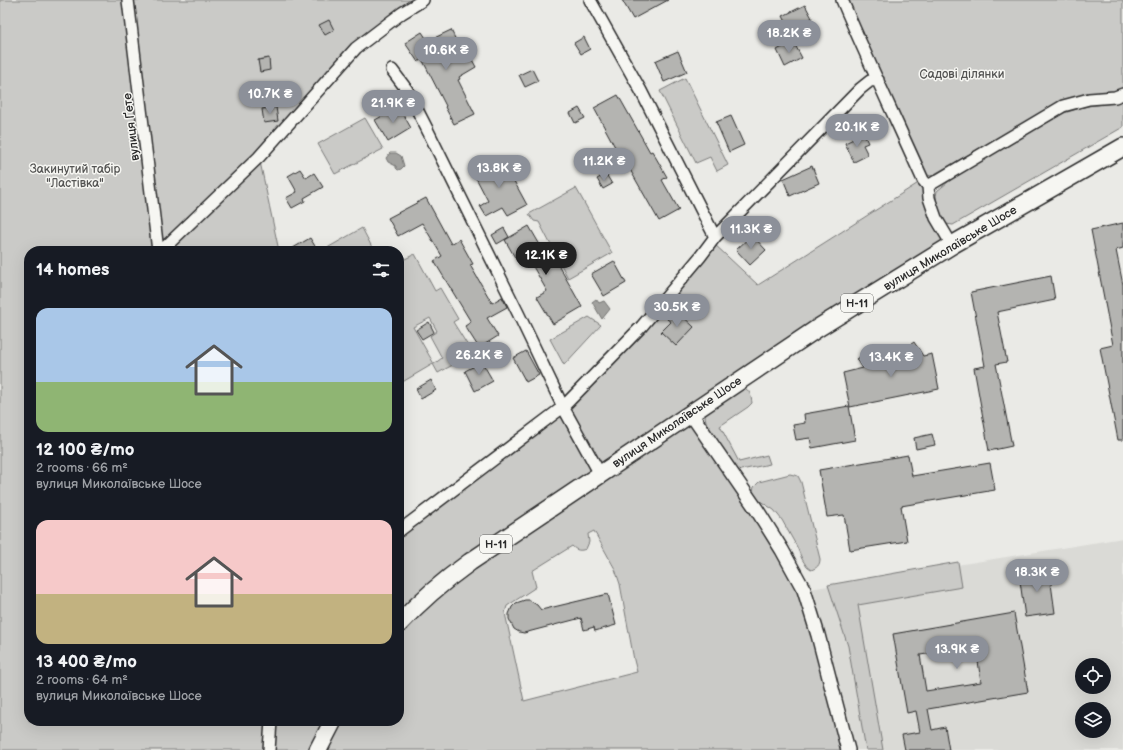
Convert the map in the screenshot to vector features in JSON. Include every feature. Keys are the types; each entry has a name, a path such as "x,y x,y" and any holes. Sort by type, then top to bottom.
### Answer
{"main road":[{"name":"вулиця Миколаївське Шосе","path":"404,619 464,566 818,328 952,245 1123,147"},
{"path":"318,750 330,726"}],"street":[{"name":"вулиця Ґете","path":"128,0 159,246"},
{"path":"165,246 259,157 356,48 402,13 424,0"},
{"path":"590,0 641,91 715,237"},
{"path":"842,0 923,180 928,186 929,198 936,218 952,245"},
{"name":"вулиця Миколаївське Шосе","path":"392,70 407,90 563,407 600,474"},
{"path":"404,528 563,407 642,326 715,237 860,89 870,81 878,80"},
{"path":"928,186 1063,106 1089,99 1115,98 1123,94"},
{"path":"690,414 757,510 782,550 804,590 818,635 848,750"},
{"path":"269,750 271,726"}],"shaded area":[{"path":"390,153 396,153 401,156 404,166 401,169 398,170 396,166 388,162 386,158"},
{"path":"596,299 599,303 604,301 610,309 602,319 592,302"},
{"path":"1123,538 1123,750 848,750 804,590"}],"green space":[{"name":"Закинутий табір \"Ластівка\"","path":"0,0 423,0 356,48 259,157 278,246 24,246 24,726 404,726 404,527 563,407 712,242 758,285 923,180 952,245 691,414 804,590 848,750 0,750","holes":["594,531 615,569 620,584 637,672 524,701 505,613 507,606 536,587 532,571 572,546 579,550 586,549 589,542 588,534"]},
{"name":"Садові ділянки","path":"847,0 1123,0 1123,88 1115,92 1087,94 1062,101 931,176 925,173"},
{"path":"685,78 728,165 717,171 710,157 696,163 660,91"},
{"path":"1123,100 1123,127 953,225 946,224 943,220 936,204 937,191 958,174 1064,113 1087,106 1114,103"},
{"path":"365,118 383,149 335,174 318,144"},
{"path":"576,188 612,253 568,278 539,222 534,221 529,214"},
{"path":"362,228 371,246 331,246"},
{"path":"415,254 435,291 440,288 458,319 453,322 473,354 438,373 433,364 404,381 404,260","holes":["430,318 437,331 430,336 442,358 434,364 413,327"]},
{"path":"589,317 601,325 564,365 550,339"},
{"path":"743,388 749,391 752,403 720,426 739,462 767,455 770,464 736,471 707,427 705,416 708,411"},
{"path":"790,474 798,476 801,482 820,559 818,566 811,570 802,559 782,520 774,510 757,499 753,491 754,487 759,482"},
{"path":"958,562 962,587 858,605 883,750 866,750 848,646 828,585"}],"building":[{"path":"622,0 668,0 633,19"},
{"path":"805,5 812,18 790,30 783,16"},
{"path":"329,20 334,30 325,35 319,25"},
{"path":"451,30 464,57 469,54 476,67 459,77 460,79 458,80 475,114 454,124 422,59 418,62 405,43 422,32 428,41"},
{"path":"584,37 590,49 581,54 574,43"},
{"path":"793,41 802,58 785,67 777,50"},
{"path":"678,51 687,72 664,82 655,61"},
{"path":"269,58 270,70 260,72 258,60"},
{"path":"532,69 538,81 525,87 519,75"},
{"path":"618,95 650,152 652,151 667,177 662,180 679,210 659,221 624,159 622,160 594,108"},
{"path":"276,107 278,121 264,123 262,109"},
{"path":"399,107 411,128 388,142 375,120"},
{"path":"579,108 585,118 575,123 570,113"},
{"path":"731,116 744,145 729,152 716,122"},
{"path":"864,134 868,143 863,145 868,155 854,162 845,143"},
{"path":"502,159 527,205 508,215 503,207 486,216 480,206 488,201 474,174"},
{"path":"812,166 819,183 790,196 783,179"},
{"path":"300,169 306,178 314,173 323,187 304,198 305,201 292,208 286,198 297,192 288,176"},
{"path":"606,174 612,184 603,189 597,179"},
{"path":"426,198 451,244 459,239 473,264 470,265 492,303 502,297 507,307 487,318 498,336 479,348 465,326 471,322 434,261 442,256 422,223 398,236 388,218"},
{"path":"1123,223 1123,248 1116,250 1123,285 1123,440 1118,440 1100,348 1113,345 1091,230"},
{"path":"529,226 547,257 554,253 561,265 559,266 582,307 553,324 537,297 547,291 527,256 517,261 505,240"},
{"path":"504,228 509,237 497,244 492,235"},
{"path":"752,235 766,250 750,265 736,250"},
{"path":"310,238 315,246 296,246"},
{"path":"614,261 626,283 604,296 591,274"},
{"path":"1051,276 1055,300 997,312 1007,362 996,364 1012,446 989,451 974,368 985,366 971,292"},
{"path":"676,310 694,327 676,346 661,332 671,322 667,319"},
{"path":"429,322 434,332 422,339 416,330"},
{"path":"914,342 923,356 932,354 939,389 850,407 843,373 863,368 857,359 867,352 876,366 911,359 904,349"},
{"path":"526,351 539,375 526,382 513,358"},
{"path":"482,362 493,381 475,391 465,371"},
{"path":"431,380 436,390 421,399 416,389"},
{"path":"849,406 855,440 812,448 810,438 796,440 793,425 805,423 804,414"},
{"path":"932,434 935,445 916,449 914,438"},
{"path":"908,455 912,476 990,463 995,490 901,506 907,541 850,550 844,515 827,517 819,470"},
{"path":"1049,569 1055,613 1025,617 1019,574"},
{"path":"608,594 616,625 595,631 594,627 584,630 581,618 524,633 514,629 509,619 509,614 512,607 516,603 525,600 529,600 537,605 541,610"},
{"path":"1014,613 1028,692 928,709 932,730 945,727 949,750 905,750 902,735 920,732 916,711 907,713 893,634","holes":["976,647 981,682 926,691 920,655"]}]}
